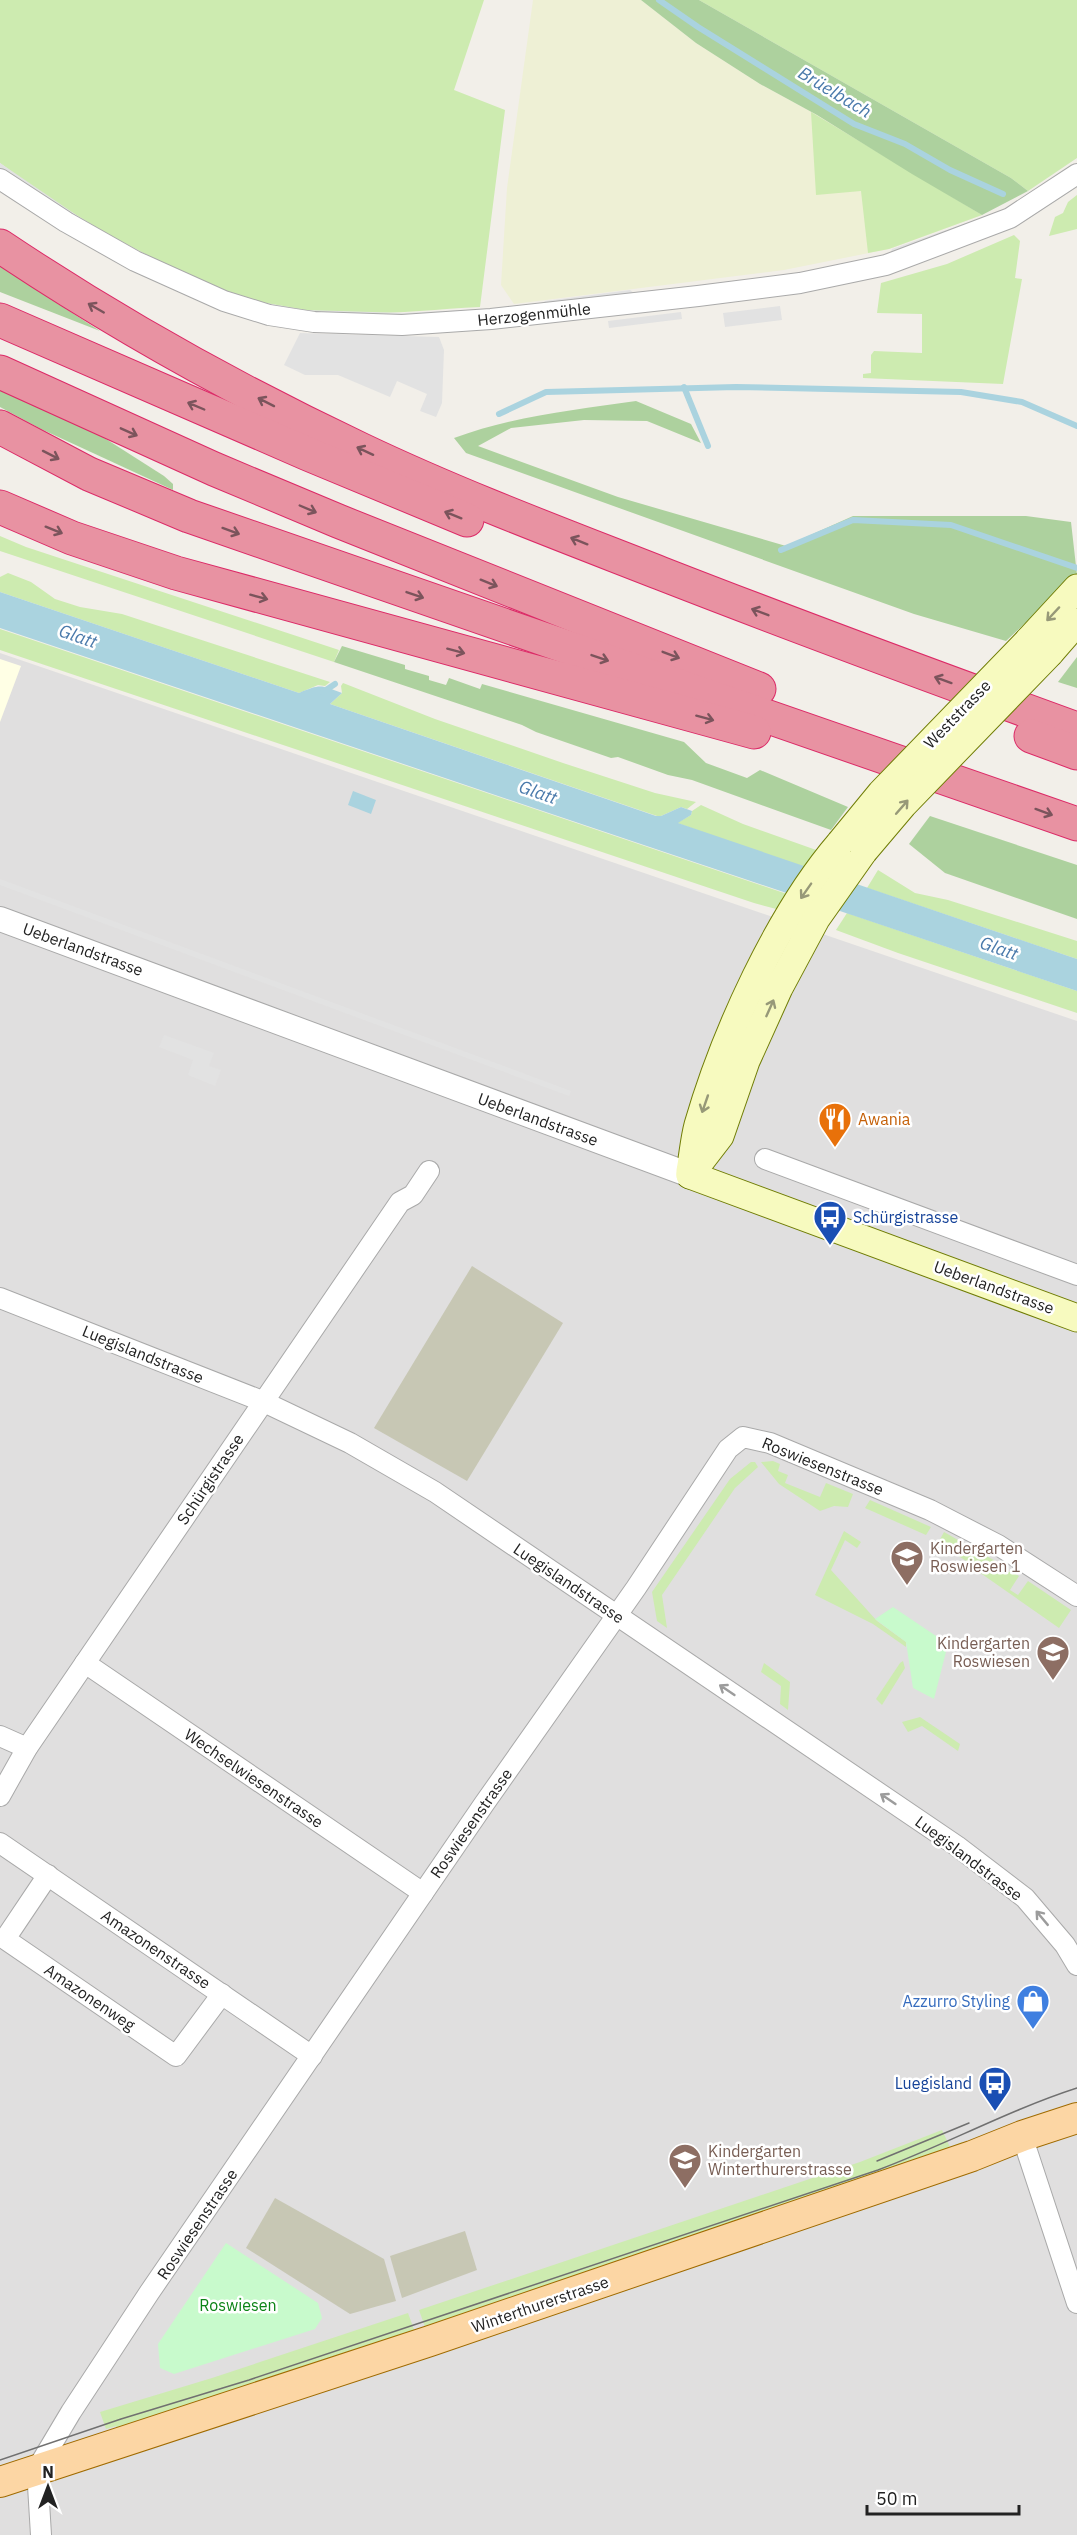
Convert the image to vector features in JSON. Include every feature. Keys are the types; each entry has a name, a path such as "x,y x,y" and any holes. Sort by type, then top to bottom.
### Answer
{"highway":[{"path":"0,246 83,301 206,370 393,464 513,515 712,594 1077,729"},
{"path":"0,320 308,454 511,538 824,660 1077,753"},
{"path":"0,372 214,469 430,560 884,736 1011,800"},
{"path":"0,428 89,474 189,516 1077,824"},
{"path":"0,507 124,556 236,591 729,724 838,757 956,782"}],"main road":[{"name":"Weststrasse","path":"852,847 881,793 1077,588"},
{"name":"Weststrasse","path":"852,847 903,805 1077,622"},
{"path":"690,1175 720,1136 735,1055 757,976 795,906 852,847"},
{"name":"Ueberlandstrasse","path":"690,1175 1077,1318"},
{"name":"Winterthurerstrasse","path":"0,2482 430,2341 1077,2118"}],"street":[{"name":"Herzogenmühle","path":"0,179 66,222 135,261 224,301 269,315 314,322 402,325 490,319 710,295 800,283 886,265 1010,218 1077,174"},
{"name":"Ueberlandstrasse","path":"0,919 690,1175"},
{"path":"765,1159 1077,1275"},
{"name":"Schürgistrasse","path":"0,1796 27,1748 262,1401 400,1202 413,1195 429,1171"},
{"name":"Luegislandstrasse","path":"0,1298 262,1401 350,1443 435,1492 966,1852 1025,1898 1065,1945 1077,1965"},
{"name":"Roswiesenstrasse","path":"37,2469 71,2412 149,2293 617,1615 728,1449 743,1437 770,1443 930,1510 998,1545 1077,1596"},
{"name":"Wechselwiesenstrasse","path":"86,1663 423,1893"},
{"path":"0,1736 27,1748"},
{"name":"Amazonenstrasse","path":"0,1843 312,2056"},
{"name":"Amazonenweg","path":"48,1875 5,1939 14,1946 176,2056 222,1994"},
{"path":"1022,2136 1077,2303"},
{"path":"37,2469 41,2535"}],"shaded area":[{"path":"533,0 641,0 696,43 760,84 817,115 982,215 889,249 784,270 514,304 501,285 507,188"},
{"path":"0,163 91,225 88,231 0,171"},
{"path":"966,223 968,229 889,256 892,249"},
{"path":"209,285 261,302 306,310 404,313 461,310 462,316 342,319 259,308"},
{"path":"630,290 636,295 540,307 545,301"},
{"path":"780,306 782,320 725,327 723,313"},
{"path":"681,312 682,319 609,328 608,321"},
{"path":"300,333 439,337 444,350 442,403 436,417 420,411 427,394 397,381 390,397 338,375 305,375 284,365"},
{"path":"0,653 1077,1021 1077,2535 0,2535"},
{"path":"0,659 21,666 0,722"},
{"path":"0,879 571,1091 569,1096 0,885"},
{"path":"164,1035 214,1053 209,1066 221,1070 215,1086 188,1075 193,1060 159,1047"},
{"path":"472,1266 563,1323 467,1481 374,1428"},
{"path":"275,2198 384,2259 396,2301 350,2314 246,2248"},
{"path":"465,2231 477,2270 402,2298 390,2256"}],"green space":[{"path":"0,0 484,0 454,90 505,110 480,307 392,313 347,313 303,310 259,301 216,287 175,269 65,208 0,163"},
{"path":"641,0 699,0 1011,178 1028,191 982,215 817,115 760,84 696,43"},
{"path":"699,0 1077,0 1077,158 1028,191 1011,178"},
{"path":"811,112 982,215 889,249 868,253 861,191 816,195"},
{"path":"1077,195 1077,229 1049,236 1055,217 1063,213 1068,202"},
{"path":"1014,235 1020,241 1015,278 1022,279 1003,384 863,378 863,374 871,373 871,355 874,351 922,353 922,314 877,313 881,283 947,264"},
{"path":"0,266 100,331 0,292"},
{"path":"0,386 95,432 164,476 173,484 173,490 41,429 0,407"},
{"path":"636,401 691,424 701,443 647,421 584,420 511,428 478,446 618,497 786,546 853,516 1026,516 1071,522 1077,575 1006,641 914,614 466,453 454,438 521,419"},
{"path":"0,536 26,547 339,650 334,662 0,551"},
{"path":"8,573 31,582 55,599 80,607 122,614 330,682 325,686 318,685 299,693 0,592 0,577"},
{"path":"0,629 790,895 780,910 754,903 0,650"},
{"path":"342,646 405,665 405,669 429,676 429,680 446,685 449,678 480,689 482,684 684,742 706,763 747,778 760,770 848,807 831,830 692,780 668,775 618,757 611,758 522,725 334,662"},
{"path":"1077,657 1077,688 1058,682"},
{"path":"343,683 435,719 563,763 655,793 696,802 687,809 681,807 657,816 330,704 342,693"},
{"path":"701,805 743,824 819,851 807,869 677,823 691,815 692,811"},
{"path":"930,816 1077,865 1077,919 945,873 909,844"},
{"path":"878,870 915,893 948,900 1077,941 1077,959 867,888"},
{"path":"847,913 1077,991 1077,1013 836,930"},
{"path":"773,1461 780,1464 778,1471 788,1475 785,1483 820,1497 826,1483 853,1494 848,1507 834,1506 820,1511 779,1484 761,1462"},
{"path":"751,1462 755,1462 758,1467 735,1488 662,1595 667,1628 657,1621 652,1592 730,1479"},
{"path":"870,1500 931,1527 926,1535 865,1508"},
{"path":"844,1531 861,1542 857,1548 845,1540 831,1570 877,1621 906,1642 906,1647 873,1624 815,1595"},
{"path":"944,1532 999,1563 971,1564 938,1543"},
{"path":"976,1570 1012,1572 1019,1576 1010,1590 1018,1595 1028,1581 1071,1610 1059,1628"},
{"path":"893,1607 948,1644 934,1699 913,1688 906,1642 875,1619"},
{"path":"903,1661 905,1668 882,1705 876,1699"},
{"path":"764,1663 790,1682 788,1710 780,1704 781,1686 761,1672"},
{"path":"920,1717 960,1744 958,1751 922,1726 908,1732 902,1722"},
{"path":"942,2130 950,2147 962,2142 964,2147 436,2328 435,2323 425,2327 419,2310 860,2162"},
{"name":"Roswiesen","path":"226,2243 318,2303 322,2318 315,2329 174,2374 160,2368 158,2344"},
{"path":"408,2313 416,2335 118,2431 116,2426 106,2429 100,2412 212,2378"}],"water":[{"name":"Glatt","path":"0,592 299,693 316,687 329,688 342,693 330,704 656,816 681,807 692,811 691,815 678,823 1077,959 1077,991 0,628"},
{"path":"353,791 376,800 371,814 348,805"}],"waterway":[{"name":"Brüelbach","path":"659,0 698,27 854,124 905,144 950,170 1003,194"},
{"path":"684,387 708,446"},
{"path":"499,414 546,392 736,387 961,392 1022,402 1077,426"},
{"path":"781,550 853,520 951,525 1077,568"},
{"path":"323,692 335,684"}],"tram line":[{"path":"0,2460 121,2419 249,2380 878,2170 1077,2088"},
{"path":"877,2161 969,2123"}],"place":[{"name":"Awania","path":"835,1148"},
{"name":"Schürgistrasse","path":"830,1246"},
{"name":"Kindergarten Roswiesen 1","path":"907,1586"},
{"name":"Kindergarten Roswiesen","path":"1053,1681"},
{"name":"Azzurro Styling","path":"1033,2030"},
{"name":"Luegisland","path":"995,2112"},
{"name":"Kindergarten Winterthurerstrasse","path":"685,2189"}]}
